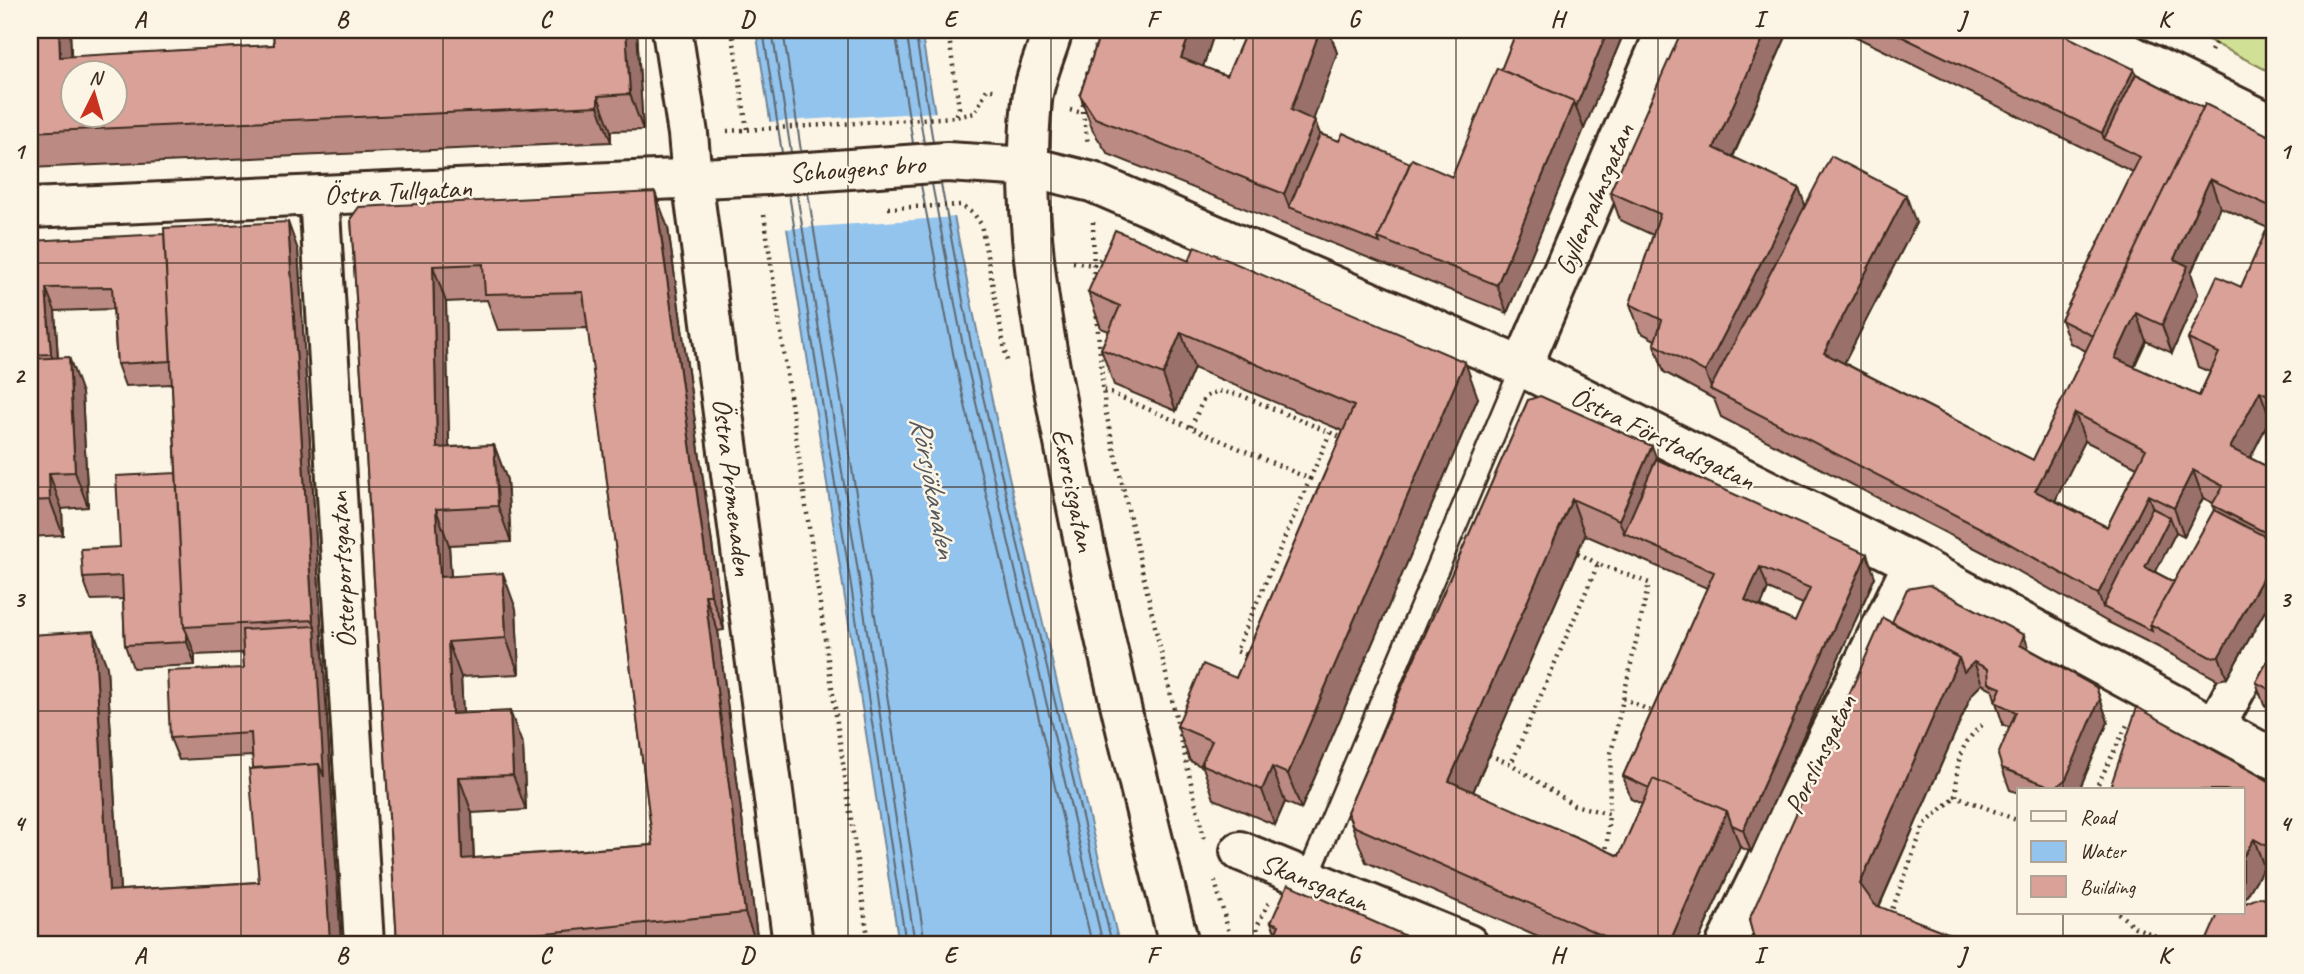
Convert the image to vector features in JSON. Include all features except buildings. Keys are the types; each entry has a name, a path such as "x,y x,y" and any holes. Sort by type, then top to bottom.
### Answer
{"street":[{"name":"Östra Promenaden","path":"672,30 688,134 793,944"},
{"name":"Exercisgatan","path":"1053,30 1032,98 1030,167 1035,257 1052,382 1117,692 1179,944"},
{"name":"Gyllenpalmsgatan","path":"1522,368 1666,30"},
{"path":"2080,30 2274,124"},
{"name":"Schougens bro","path":"767,175 947,162 1030,167"},
{"name":"Östra Förstadsgatan","path":"1030,167 1092,182 1522,368 1913,563 2274,759"},
{"name":"Östra Tullgatan","path":"30,208 767,175"},
{"name":"Österportsgatan","path":"319,195 365,944"},
{"name":"Porslinsgatan","path":"1726,944 1913,563"},
{"path":"2215,727 2274,619"},
{"name":"Skansgatan","path":"1219,856 1307,879 1468,944"}],"lane":[{"path":"1307,879 1522,368"}],"path":[{"path":"732,30 747,129"},
{"path":"948,30 959,108 955,117"},
{"path":"1095,288 1092,182 1083,114 1084,85 1101,30"},
{"path":"760,129 955,117 975,113 987,89 1032,98"},
{"path":"764,215 869,944"},
{"path":"1095,300 1105,409 1219,856 1232,944"},
{"path":"1103,389 1310,479"},
{"path":"1191,427 1204,398 1217,391 1238,394 1353,443"},
{"path":"1259,660 1236,651 1330,433"},
{"path":"1578,553 1598,564 1649,583 1611,753 1606,854 1602,866"},
{"path":"1511,764 1598,564"},
{"path":"1623,698 1667,719"},
{"path":"2096,788 2129,721"},
{"path":"1889,919 1924,825 1956,796 1957,765 1968,737 1982,725"},
{"path":"1489,755 1511,764 1574,805 1609,814"},
{"path":"1956,796 2017,820"},
{"path":"2119,914 2135,927 2174,944"}],"green space":[{"path":"2189,30 2274,30 2274,74"}],"water":[{"name":"Rörsjökanalen","path":"756,30 921,30 986,375 1119,944 899,944"}],"pier":[{"path":"938,112 956,217 783,229 767,122"}]}
